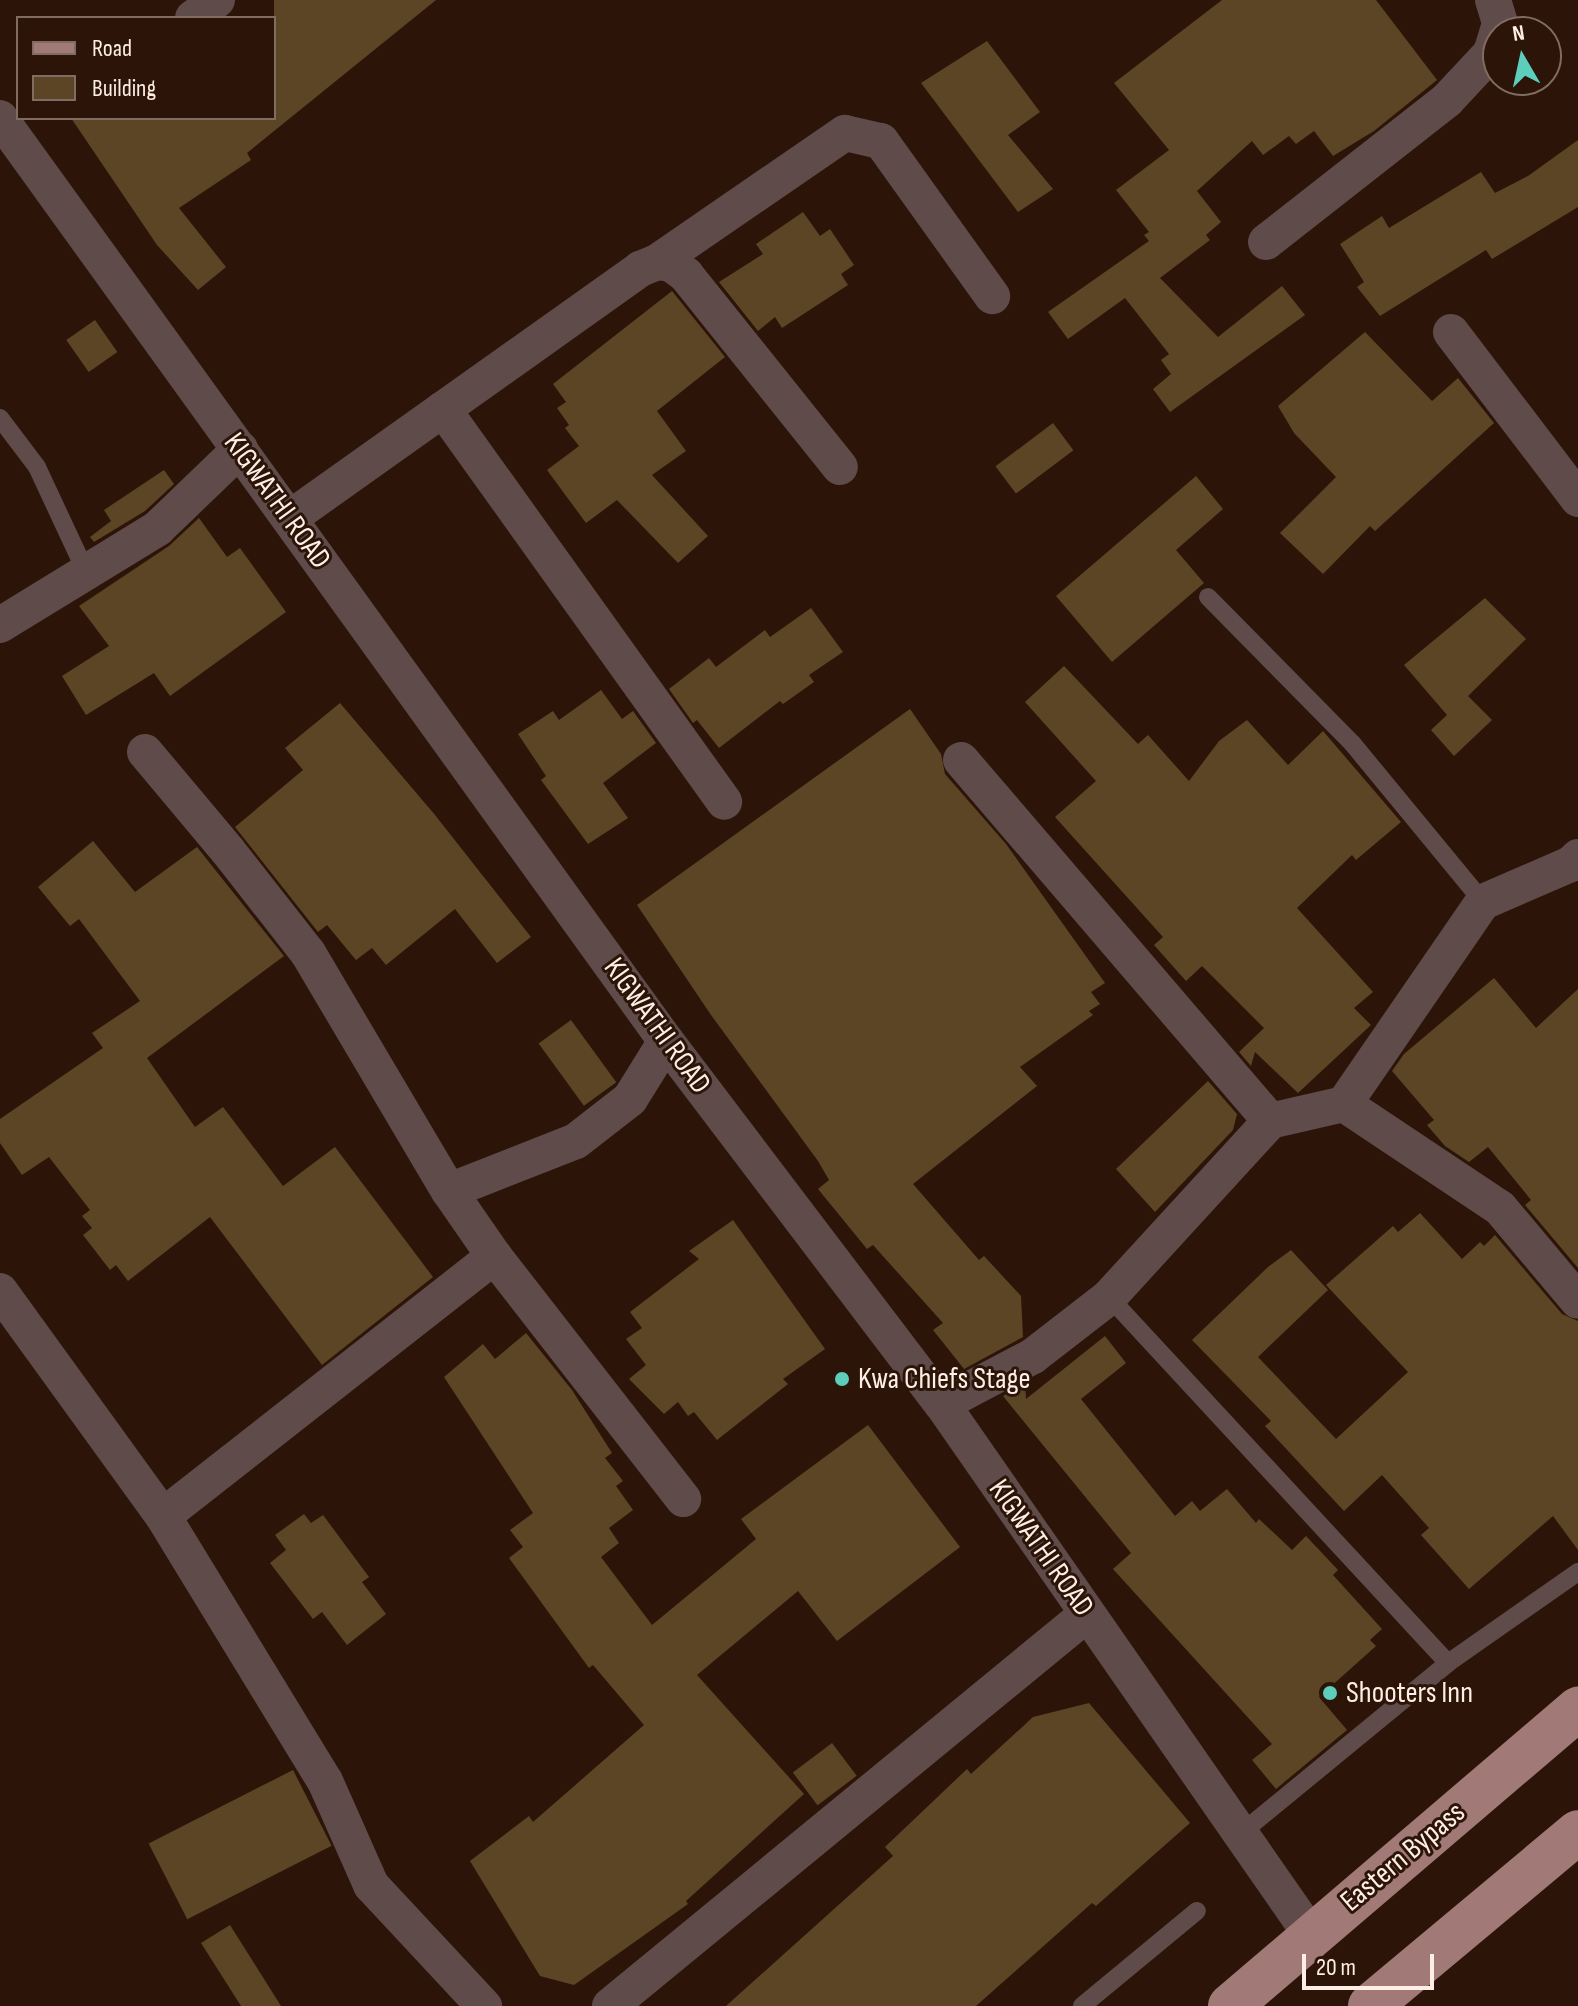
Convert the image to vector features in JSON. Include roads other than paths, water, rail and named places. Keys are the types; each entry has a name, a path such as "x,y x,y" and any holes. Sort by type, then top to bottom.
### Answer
{"main road":[{"name":"Eastern Bypass","path":"1230,2006 1578,1709"},
{"path":"1370,2006 1578,1832"}],"street":[{"path":"196,16 217,0"},
{"path":"1266,242 1447,100 1491,53 1500,23 1493,0"},
{"name":"KIGWATHI ROAD","path":"0,118 666,1041 942,1404 1311,1935"},
{"path":"290,518 640,269 657,262 845,133 881,141 992,296"},
{"path":"657,262 671,264 686,275 840,467"},
{"path":"1451,332 1578,499"},
{"path":"443,409 724,802"},
{"path":"0,625 158,528 240,449"},
{"path":"145,752 308,953 449,1191 494,1256 683,1499"},
{"path":"961,760 1270,1121"},
{"path":"942,1404 1033,1356 1109,1297 1270,1121 1344,1104 1483,902 1576,864"},
{"path":"449,1191 576,1141 630,1099 666,1041"},
{"path":"1344,1104 1500,1208 1578,1301"},
{"path":"163,1516 494,1256"},
{"path":"0,1291 163,1516 325,1781 371,1885 484,2006"},
{"path":"610,2006 1087,1614"}],"lane":[{"path":"0,418 37,467 86,572"},
{"path":"1208,597 1352,743 1483,902"},
{"path":"1109,1297 1448,1663"},
{"path":"1240,1834 1448,1663 1578,1572"},
{"path":"1082,2006 1197,1911"}],"place":[{"name":"Kwa Chiefs Stage","path":"842,1379"},
{"name":"Shooters Inn","path":"1330,1693"}]}
